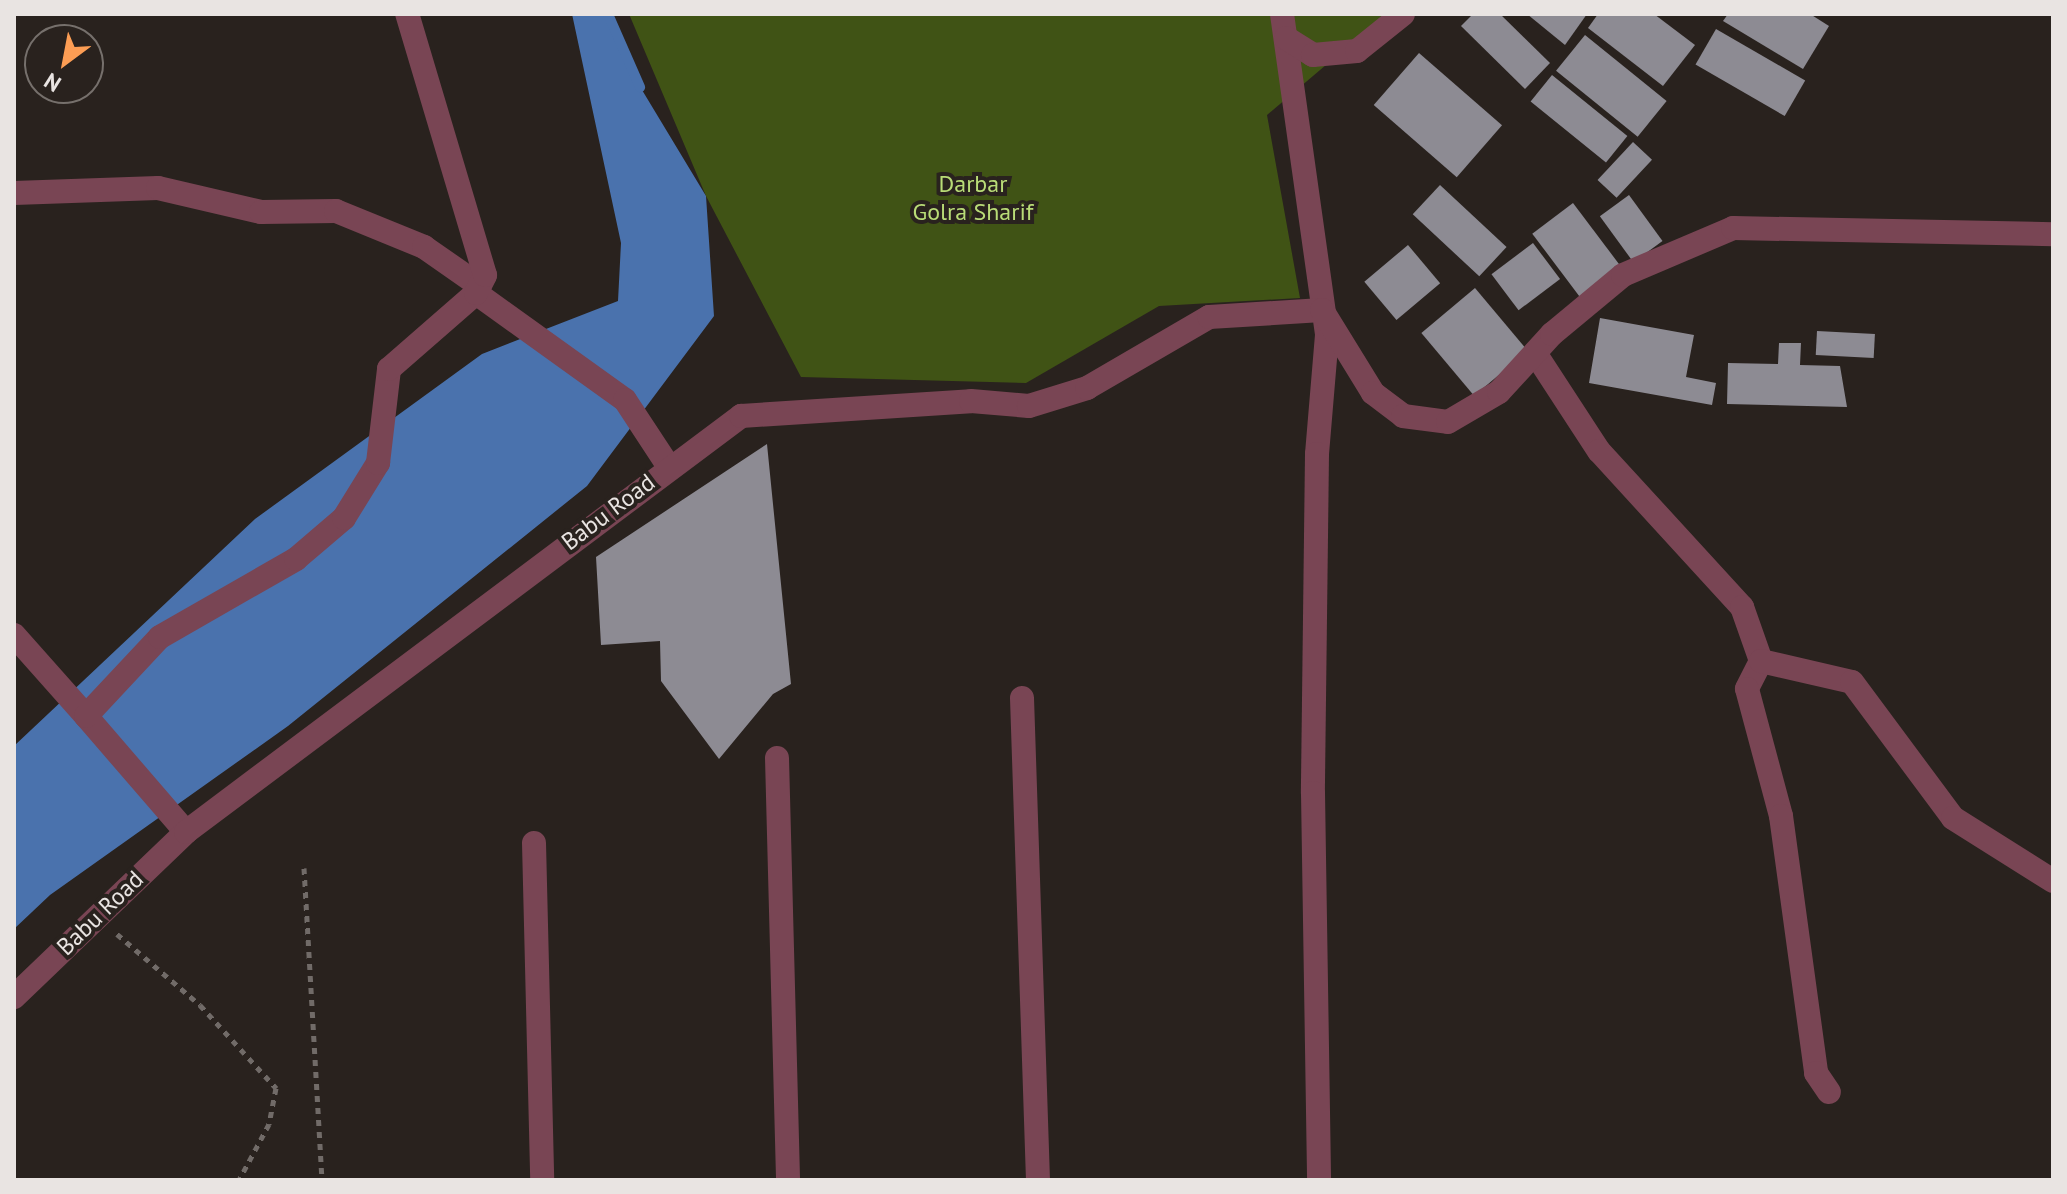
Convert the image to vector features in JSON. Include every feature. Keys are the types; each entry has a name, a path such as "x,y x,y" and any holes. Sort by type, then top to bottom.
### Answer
{"street":[{"path":"87,718 160,637 296,559 344,518 378,463 389,369 478,289 482,248 407,14"},
{"path":"1282,14 1327,335 1317,454 1313,777 1319,1180"},
{"path":"1286,38 1313,55 1357,51 1403,14"},
{"path":"14,193 158,188 261,212 336,211 414,242 625,400 669,467"},
{"path":"1322,310 1373,393 1403,416 1448,422 1499,392 1535,353 1623,275 1733,228 2053,234"},
{"name":"Babu Road","path":"14,997 186,832 741,416 971,401 1029,406 1131,367 1209,317 1322,310"},
{"path":"1535,353 1599,451 1742,607 1761,661 1747,689 1781,816 1816,1073 1829,1092"},
{"path":"14,635 186,832"},
{"path":"1761,661 1852,682 1953,818 2053,881"},
{"path":"1022,698 1038,1180"},
{"path":"777,758 788,1180"},
{"path":"534,843 542,1180"}],"path":[{"path":"304,868 322,1180"},
{"path":"97,916 200,1005 276,1088 269,1124 239,1180"}],"green space":[{"name":"Darbar Golra Sharif","path":"629,14 1386,14 1267,115 1300,298 1159,306 1026,383 801,377 706,196"}],"water":[{"path":"572,14 608,14 639,85 706,196 714,316 587,486 288,726 50,895 14,929 14,746 255,519 482,354 618,301 621,243"}],"building":[{"path":"1473,14 1500,14 1550,63 1525,89 1461,26"},
{"path":"1527,14 1587,14 1565,45"},
{"path":"1598,14 1654,14 1695,45 1663,86 1588,28"},
{"path":"1728,14 1810,14 1829,26 1803,69 1723,21"},
{"path":"1716,29 1805,80 1785,116 1696,65"},
{"path":"1585,35 1667,101 1638,137 1556,71"},
{"path":"1419,53 1502,125 1457,177 1374,105"},
{"path":"1552,75 1627,136 1606,162 1531,101"},
{"path":"1633,142 1652,160 1617,198 1598,180"},
{"path":"1440,185 1507,247 1479,276 1413,214"},
{"path":"1629,195 1663,241 1633,262 1600,216"},
{"path":"1573,203 1622,268 1581,298 1532,234"},
{"path":"1533,243 1560,279 1519,310 1491,274"},
{"path":"1408,245 1440,283 1396,320 1364,282"},
{"path":"1475,288 1528,351 1474,396 1421,333"},
{"path":"1600,318 1694,335 1686,377 1716,383 1712,405 1589,383"},
{"path":"1817,331 1875,334 1874,358 1816,355"},
{"path":"1779,343 1801,343 1800,365 1840,366 1847,407 1727,404 1728,363 1778,364"},
{"path":"767,444 791,684 773,694 719,759 661,681 660,641 601,645 596,557"}],"waterway":[{"path":"608,14 640,87"}]}
